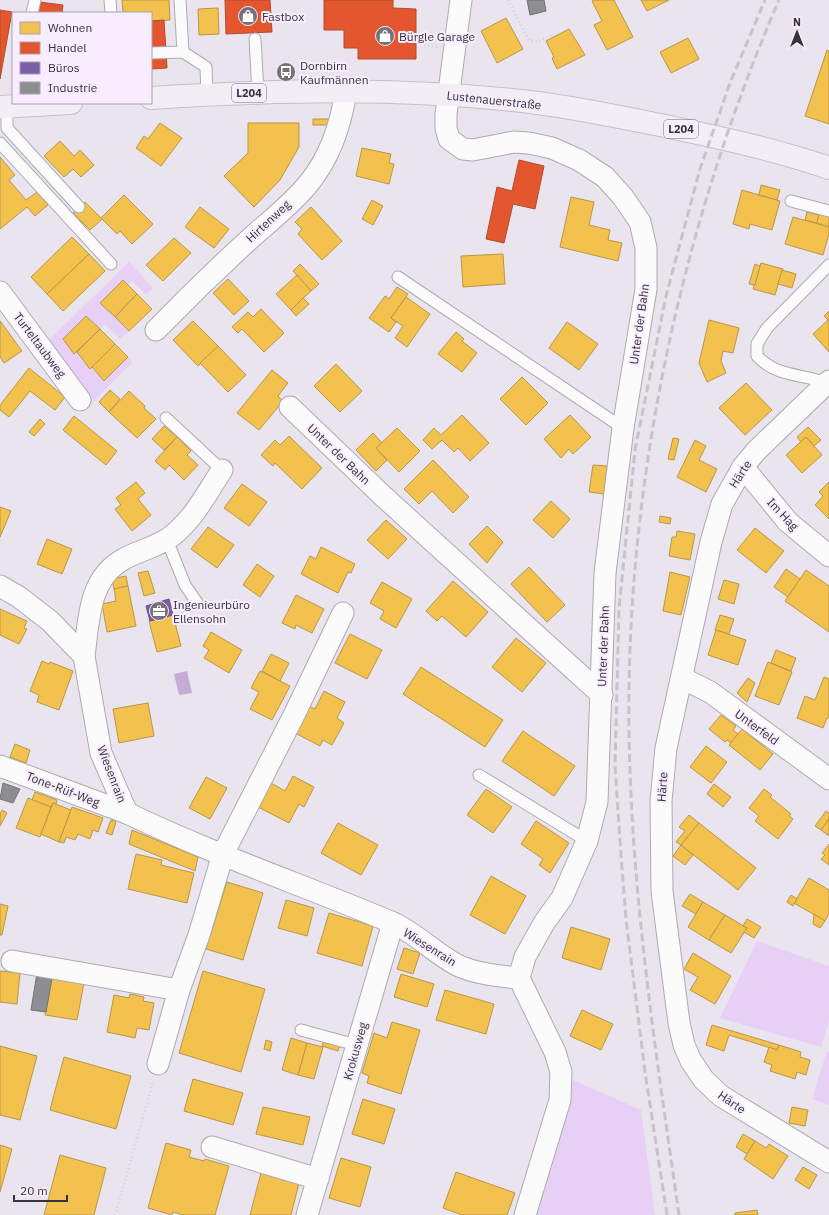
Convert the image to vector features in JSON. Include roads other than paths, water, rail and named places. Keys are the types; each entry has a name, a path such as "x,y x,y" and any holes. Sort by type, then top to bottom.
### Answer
{"main road":[{"name":"Lustenauerstraße","path":"152,98 346,91 449,95 530,102 642,121 738,142 829,168"},
{"path":"10,106 51,104"}],"street":[{"name":"Unter der Bahn","path":"461,0 446,128 449,139 463,149 472,150 514,142 529,143 561,152 579,160 605,177 623,197 640,222 646,248 646,289 623,428 605,573 602,695 597,802 587,841 562,898 544,923 525,957 519,978"},
{"name":"Hirtenweg","path":"156,330 222,264 309,183 322,163 337,132 343,114 346,91"},
{"name":"Turteltaubweg","path":"0,292 80,400"},
{"name":"Härte","path":"828,382 756,451 743,468 722,504 712,542 663,769 660,833 662,891 679,1023 684,1045 691,1061 704,1080 721,1096 829,1162"},
{"name":"Unter der Bahn","path":"290,407 384,497 602,695"},
{"name":"Im Hag","path":"743,468 788,522 829,556"},
{"name":"Wiesenrain","path":"222,470 187,524 167,540 124,559 104,574 92,602 84,656 101,752 127,813 174,836 223,854 393,923 458,965 487,975 519,978"},
{"path":"0,586 19,597 50,621 84,656"},
{"path":"158,1064 179,990 199,935 223,854 344,613"},
{"name":"Unterfeld","path":"682,678 710,692 829,779"},
{"name":"Tone-Rüf-Weg","path":"0,766 127,813"},
{"name":"Krokusweg","path":"307,1215 393,923"},
{"path":"12,961 179,990"},
{"path":"519,978 555,1052 561,1072 560,1100 525,1215"},
{"path":"212,1147 318,1179"}],"lane":[{"path":"32,12 34,0"},
{"path":"110,0 111,12"},
{"path":"180,0 183,52"},
{"path":"255,39 258,93"},
{"path":"152,54 183,52 206,67 207,95"},
{"path":"10,106 7,128 79,208"},
{"path":"0,143 110,264"},
{"path":"791,201 829,211"},
{"name":"Härte","path":"828,382 815,378 780,372 767,367 757,356 757,344 767,328 829,265"},
{"path":"398,276 623,428"},
{"path":"166,418 222,470"},
{"path":"167,540 185,585 198,604"},
{"path":"479,774 587,841"},
{"path":"301,1030 356,1045"}],"railway":[{"path":"667,1215 645,1072 626,919 615,766 619,608 635,450 666,296 700,169 730,83 765,0"},
{"path":"679,1215 648,993 633,826 630,770 629,672 635,573 646,475 662,377 684,280 711,184 743,91 779,0"}],"place":[{"name":"Fastbox","path":"248,16"},
{"name":"Bürgle Garage","path":"385,36"},
{"name":"Dornbirn Kaufmännen","path":"286,72"},
{"name":"Ingenieurbüro Ellensohn","path":"159,611"}]}
